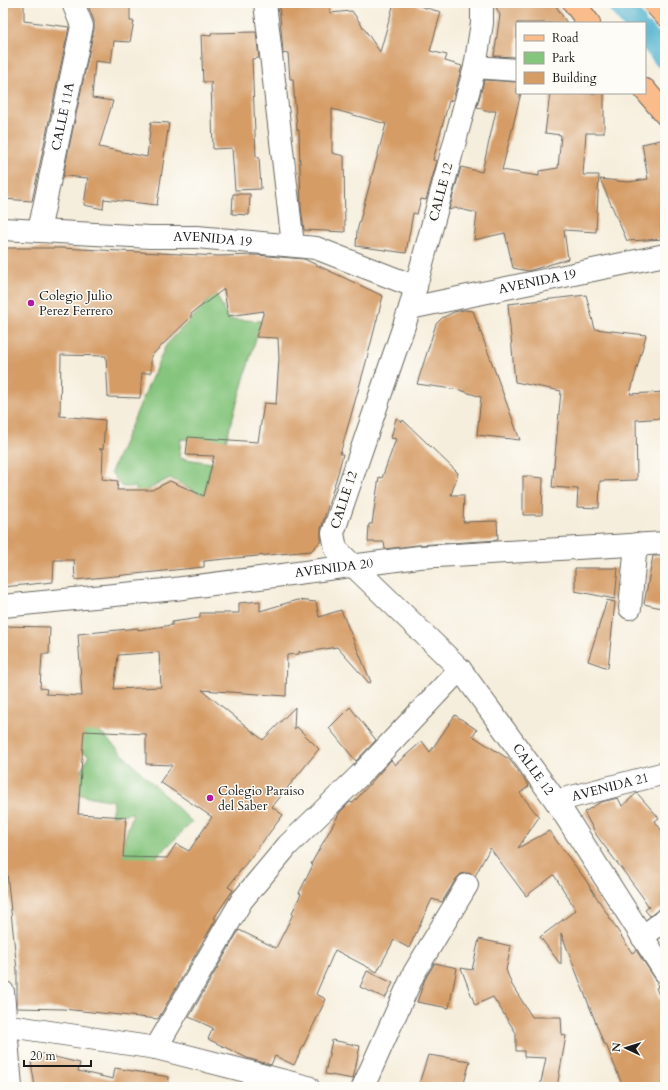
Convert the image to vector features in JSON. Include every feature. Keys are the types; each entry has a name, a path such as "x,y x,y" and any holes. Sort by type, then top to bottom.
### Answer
{"main road":[{"path":"574,3 587,22"},
{"path":"654,3 665,16"},
{"path":"646,91 665,114"}],"street":[{"name":"CALLE 11A","path":"39,231 82,26 73,3"},
{"path":"265,3 293,245"},
{"name":"CALLE 12","path":"482,3 482,23 475,67 410,308 333,533 336,549 460,669 556,801 665,972"},
{"path":"475,67 516,70"},
{"name":"AVENIDA 19","path":"3,228 150,237 196,237 316,248 416,287"},
{"name":"AVENIDA 19","path":"410,308 665,255"},
{"name":"AVENIDA 20","path":"3,606 138,593 354,567 419,557 665,543"},
{"path":"630,608 636,544"},
{"path":"156,1048 242,900 288,845 360,775 460,669"},
{"name":"AVENIDA 21","path":"556,801 665,773"},
{"path":"362,1087 414,973 467,885"},
{"path":"642,937 665,920"},
{"path":"3,992 11,1087"},
{"path":"5,1025 156,1048 308,1087"}],"green space":[{"path":"216,293 228,319 261,321 225,444 181,439 179,458 212,463 204,496 170,478 136,496 136,487 122,487 111,472 166,345"},
{"path":"99,714 100,732 192,822 152,862 122,857 124,841 133,813 111,816 114,801 81,795 79,792 78,778 89,755 67,744"}],"building":[{"path":"3,3 24,3 24,21 69,27 32,201 3,199"},
{"path":"87,3 130,3 130,21 134,21 130,42 114,41 111,63 95,61 92,98 113,101 99,147 147,157 151,122 169,123 157,205 104,199 103,209 84,205 88,178 63,176 94,29 94,21"},
{"path":"279,3 329,3 330,13 352,11 380,52 394,3 408,3 441,12 430,51 447,55 445,61 462,66 453,100 449,101 433,160 437,161 426,200 421,199 417,214 413,213 406,253 356,246 357,231 386,124 332,109 332,153 344,156 345,232 304,230 301,208 299,130 297,130 293,79 290,79 288,53 283,54"},
{"path":"494,3 554,3 566,22 516,22 516,57 494,56 500,15"},
{"path":"256,32 259,58 252,59 256,157 259,157 261,189 235,190 232,148 213,149 211,82 203,82 201,35 211,36 211,33"},
{"path":"484,80 516,82 516,94 521,94 502,170 539,176 539,171 558,168 561,135 545,133 550,94 604,94 604,133 586,133 583,175 599,175 596,232 564,230 568,259 528,271 513,268 505,233 474,240 477,213 455,208 449,210 461,167 482,172 496,111 484,111 484,109 477,107"},
{"path":"665,139 665,239 627,241 600,179 628,182 648,179 642,144"},
{"path":"233,194 250,194 249,215 232,214"},
{"path":"3,248 61,248 219,256 256,255 304,259 383,296 340,454 343,454 338,473 321,529 321,541 311,551 204,561 204,567 75,580 74,560 54,560 53,582 3,587","holes":["224,289 228,316 264,311 256,337 278,338 279,359 276,404 264,403 258,442 188,437 186,455 214,456 204,496 170,481 152,490 117,490 118,481 102,479 103,451 99,449 103,449 105,420 60,416 61,355 106,356 108,397 140,398 142,373 151,373 151,356 191,317 191,314"]},
{"path":"586,295 595,329 646,335 630,394 665,392 665,418 636,420 637,480 600,481 599,508 577,507 578,489 552,487 561,391 515,382 508,304"},
{"path":"465,310 473,311 520,440 477,435 481,397 460,390 417,384 436,324 442,318 454,312"},
{"path":"396,418 402,422 403,420 458,473 451,495 464,495 463,522 497,521 498,540 418,545 385,549 384,542 368,542 369,524 372,524 379,477 382,478 396,439 391,438"},
{"path":"523,476 543,478 542,515 523,515"},
{"path":"653,556 665,556 665,588 661,608 644,604"},
{"path":"575,568 618,568 615,599 575,591"},
{"path":"297,600 316,602 319,617 341,610 371,682 369,683 337,647 301,653 299,651 299,654 287,655 286,696 202,690 263,740 295,707 294,729 297,727 319,749 272,807 283,815 228,887 233,890 214,918 216,919 158,1019 63,1009 17,1008 17,970 3,834 3,626 50,627 49,654 42,654 40,688 47,689 46,694 82,696 78,634 138,628 138,630 172,625 172,622 200,618 200,613 239,613 239,603 260,601 260,611","holes":["159,652 161,687 114,689 118,655","84,731 146,734 146,764 172,765 160,782 212,817 189,851 176,844 167,858 123,857 126,817 78,814"]},
{"path":"607,600 615,602 608,668 588,661"},
{"path":"350,707 376,740 356,761 329,728"},
{"path":"455,715 477,730 473,736 510,760 529,786 520,793 539,817 518,848 549,831 585,879 632,953 636,950 656,980 658,987 656,988 665,1009 665,1087 623,1087 606,1044 604,1044 561,933 561,965 540,937 576,910 554,875 526,896 490,848 475,876 468,873 461,874 456,879 442,902 432,899 409,948 394,940 377,972 335,950 316,994 326,999 294,1065 275,1056 271,1065 247,1058 208,1039 213,1028 189,1017 239,930 276,948 293,914 292,913 301,894 299,893 313,865 311,864 340,812 350,802 353,803 391,760 395,765 422,741 430,752"},
{"path":"637,793 659,818 655,821 665,836 665,908 658,910 650,916 645,910 649,907 597,836 584,812 601,802 618,798 622,806"},
{"path":"479,939 511,946 506,970 512,985 532,1017 561,1017 562,1035 566,1036 557,1087 540,1087 546,1058 524,1057 524,1051 516,1051 516,1033 493,997 475,1005 461,968 472,970"},
{"path":"435,963 457,968 449,1008 417,1002 425,979"},
{"path":"367,971 393,983 385,998 360,987"},
{"path":"332,1040 360,1046 353,1079 325,1074"},
{"path":"38,1053 80,1063 78,1071 113,1079 115,1068 169,1077 168,1087 35,1087 31,1061"},
{"path":"428,1055 470,1061 463,1087 418,1087"}],"waterway":[{"path":"618,3 634,22"},
{"path":"646,35 665,58"}],"place":[{"name":"Colegio Julio Perez Ferrero","path":"31,303"},
{"name":"Colegio Paraiso del Saber","path":"210,798"}]}
